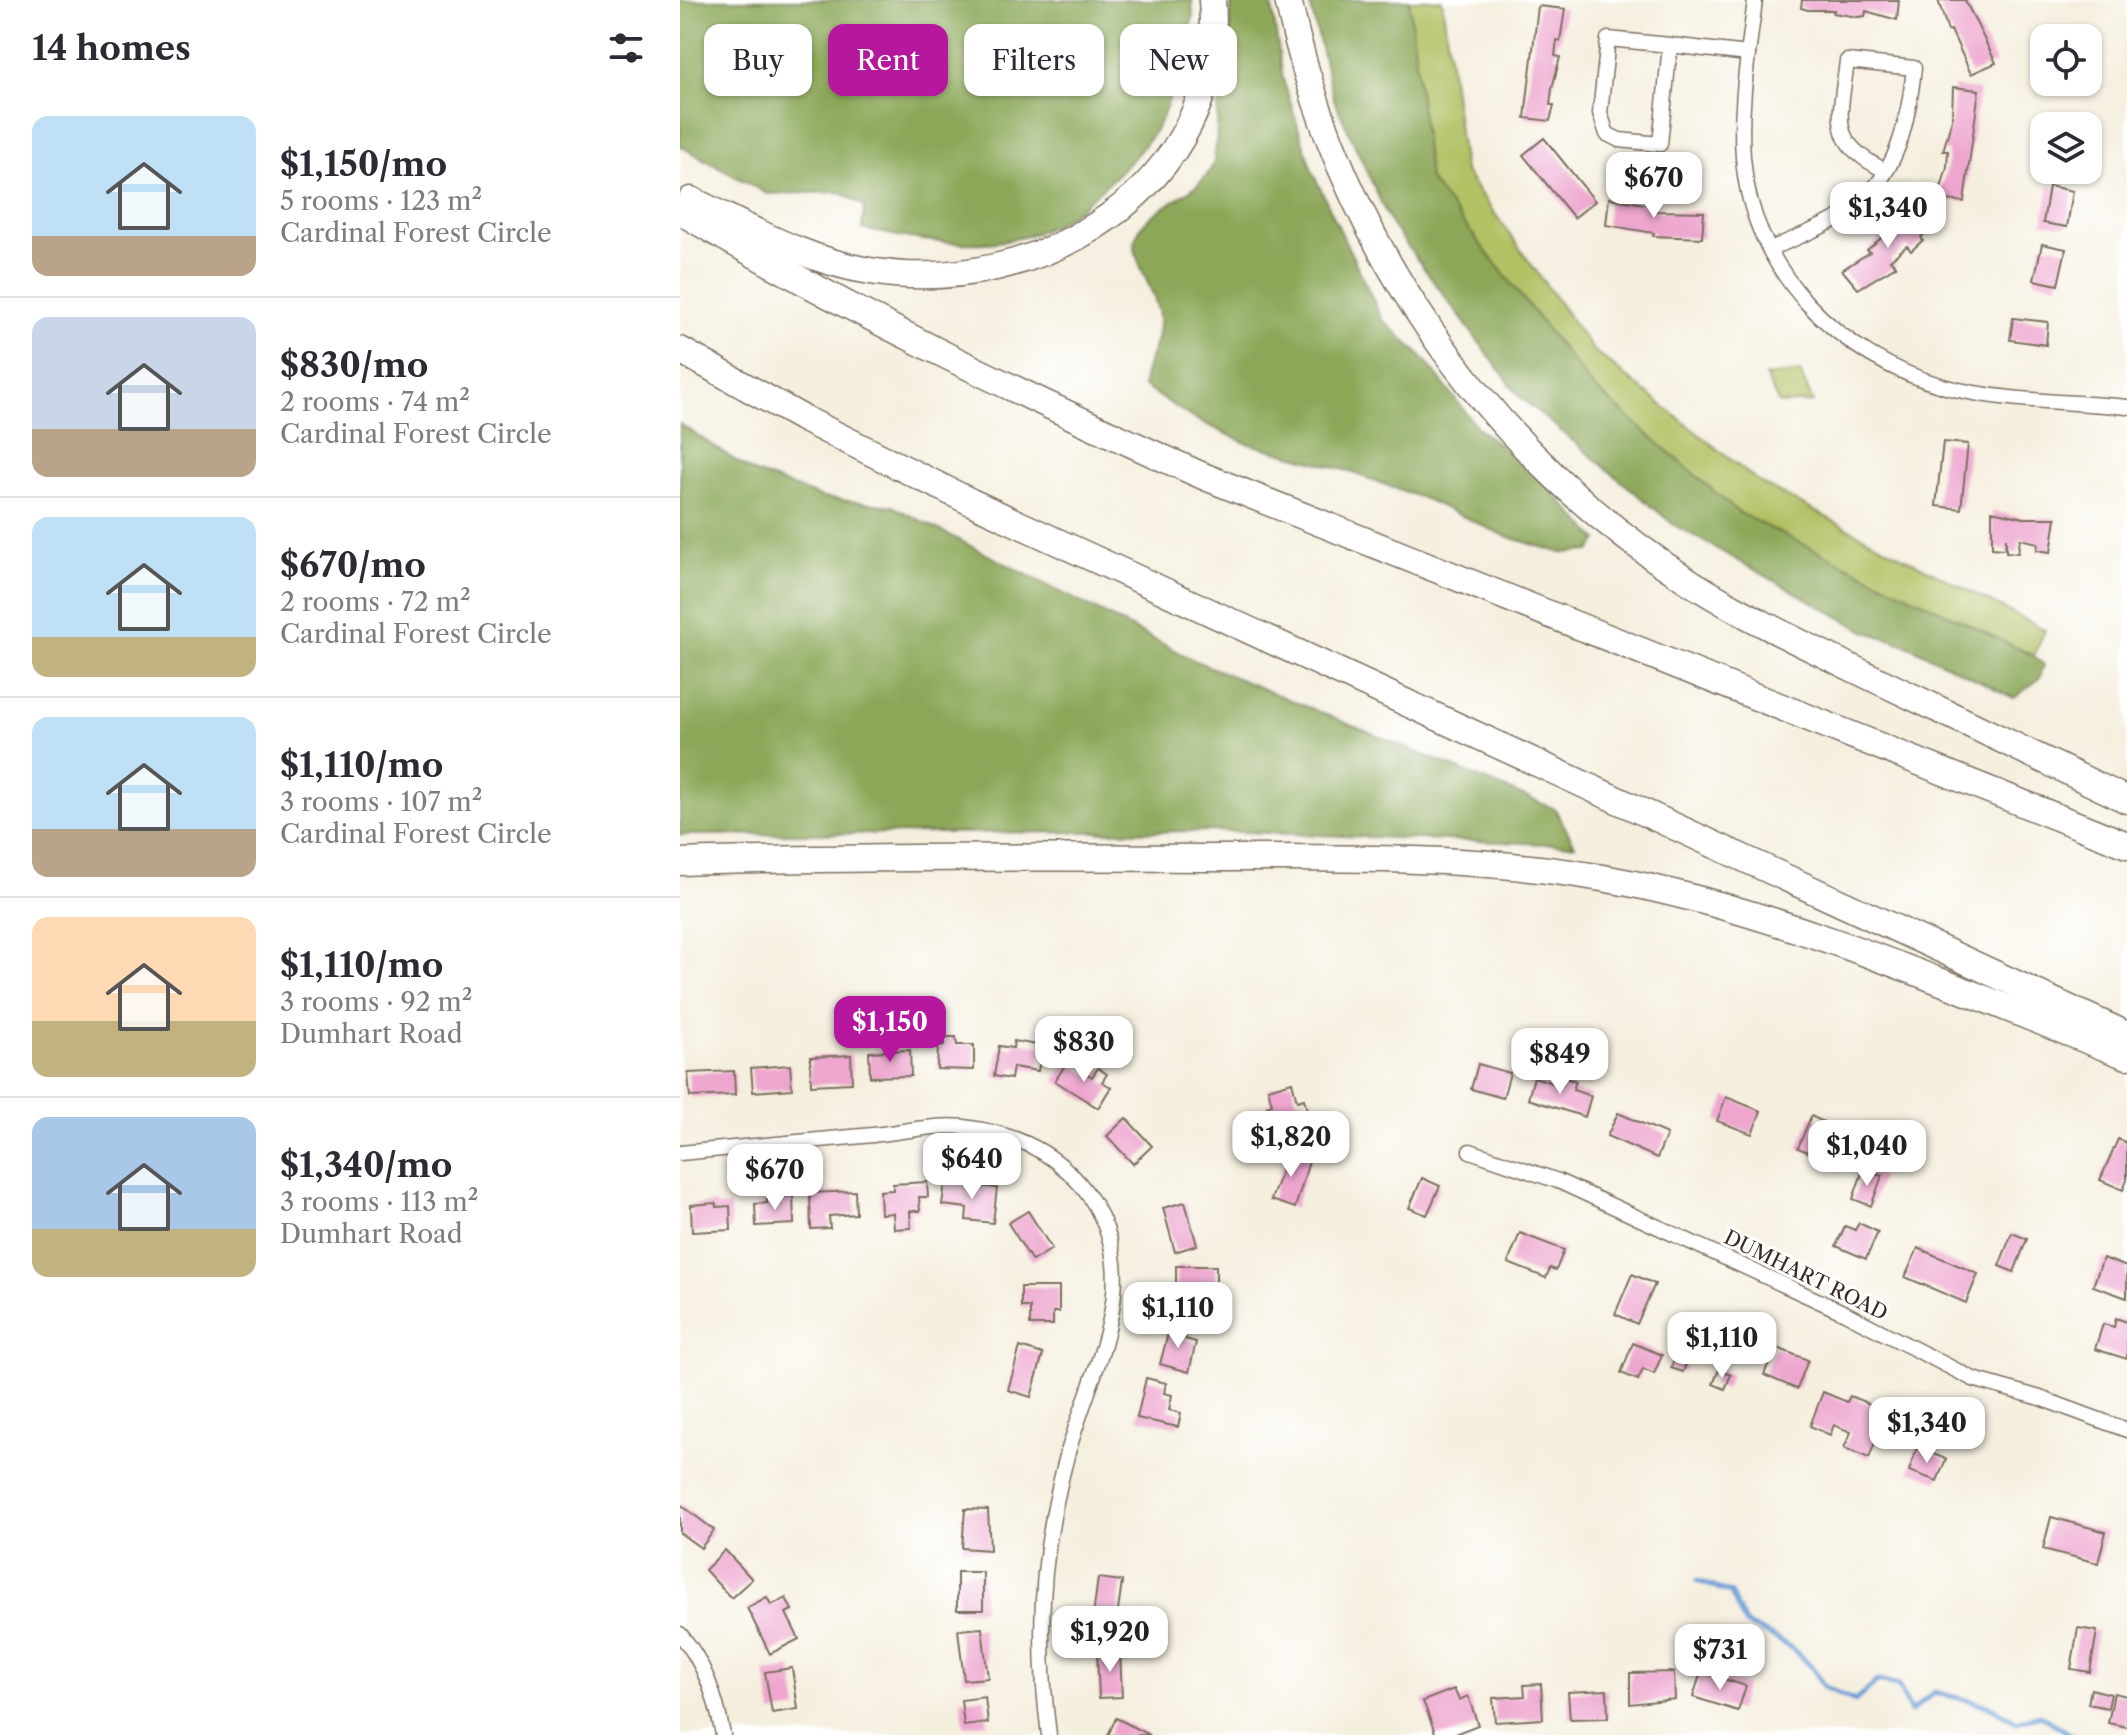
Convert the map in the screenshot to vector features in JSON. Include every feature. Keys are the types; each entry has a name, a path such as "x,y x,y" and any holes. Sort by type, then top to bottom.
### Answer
{"highway":[{"path":"680,195 824,260 869,271 912,276 967,273 1019,262 1061,248 1129,203 1155,174 1181,136 1198,98 1209,56 1212,0"},
{"path":"1288,0 1298,45 1320,114 1351,192 1389,265 1433,337 1478,395 1536,460 1645,551 1745,614 2127,800"},
{"path":"680,211 885,327 1053,409 1203,476 2127,845"},
{"path":"680,350 802,418 971,502 2127,1035"},
{"path":"680,862 1043,857 1357,858 1554,871 1627,883 1715,903 1792,927 2127,1056"}],"street":[{"path":"1755,0 1748,54 1743,158 1751,203 1771,249 1814,313 1840,337 1905,374 1972,391 2127,407"},
{"path":"1670,45 1660,144 1619,140 1607,134 1600,113 1608,39 1670,45 1748,54"},
{"path":"1771,249 1849,211 1869,194 1886,171 1905,131 1914,68 1847,61 1842,131 1849,148 1886,171"},
{"path":"680,1153 959,1127 1023,1140 1049,1155 1084,1189 1111,1244 1116,1276 1104,1349 1073,1436 1046,1553 1042,1650 1049,1735"},
{"name":"DUMHART ROAD","path":"1470,1151 1558,1181 1845,1313 1973,1379 2040,1398 2127,1430"},
{"path":"680,1634 704,1671 716,1701 723,1735"}],"green space":[{"path":"680,0 1192,0 1191,24 1120,24 1120,96 1170,96 1162,117 1131,160 1088,201 1058,223 1028,236 1005,241 957,243 862,229 864,206 840,192 767,194 680,146"},
{"path":"1232,0 1271,0 1283,79 1312,171 1382,319 1424,359 1477,427 1536,475 1598,540 1590,551 1561,553 1505,536 1427,500 1345,470 1246,443 1193,418 1143,386 1157,336 1159,316 1137,258 1135,241 1149,219 1197,185 1207,176 1213,164 1221,96 1237,96 1237,24 1230,24"},
{"path":"1309,0 1409,0 1429,179 1591,385 1739,513 2034,656 2044,665 2039,679 2014,698 1909,646 1865,631 1674,525 1519,396 1391,224 1334,100"},
{"path":"1409,0 1442,0 1464,171 1593,350 1760,483 2045,630 2034,656 1739,513 1591,385 1429,179"},
{"path":"1800,372 1813,402 1779,404 1765,376"},
{"path":"680,424 753,472 823,498 892,506 1198,662 1555,809 1575,845 1215,831 680,835"}],"building":[{"path":"1802,0 1899,0 1897,20 1866,11 1865,16 1858,17 1833,13 1834,10 1808,10 1801,8"},
{"path":"1938,0 1965,0 1996,63 1971,74 1951,30 1948,31"},
{"path":"1538,6 1565,9 1560,41 1557,40 1555,56 1560,57 1552,89 1550,105 1554,105 1550,121 1525,118"},
{"path":"1953,87 1979,90 1964,202 1938,199 1947,167 1948,151 1943,151 1952,119"},
{"path":"1544,138 1595,201 1574,218 1523,155"},
{"path":"2049,186 2073,191 2067,227 2043,223"},
{"path":"1609,198 1656,206 1656,211 1704,212 1702,238 1653,236 1654,233 1606,225"},
{"path":"1916,207 1933,227 1911,251 1907,246 1890,260 1896,266 1858,289 1842,270 1870,252 1867,250 1892,229 1894,231 1904,226 1908,222 1904,218"},
{"path":"2042,244 2066,249 2058,285 2034,280"},
{"path":"2013,318 2048,322 2046,345 2010,340"},
{"path":"1943,442 1968,444 1961,509 1936,506"},
{"path":"1992,511 2024,518 2056,518 2051,552 2037,550 2038,543 2020,539 2018,553 2006,552 2006,538 2005,549 1992,548"},
{"path":"944,1037 956,1037 957,1045 974,1045 974,1070 937,1069 938,1046 944,1046"},
{"path":"1014,1041 1043,1046 1038,1071 1013,1067 1011,1079 994,1076 999,1046 1013,1048"},
{"path":"910,1050 911,1076 870,1077 869,1052"},
{"path":"851,1055 852,1083 811,1085 810,1057"},
{"path":"1067,1062 1092,1077 1098,1068 1107,1074 1102,1082 1111,1087 1098,1108 1055,1081"},
{"path":"1478,1064 1510,1073 1503,1098 1471,1089"},
{"path":"790,1065 792,1089 753,1092 751,1068"},
{"path":"734,1071 735,1095 690,1097 688,1073"},
{"path":"1534,1077 1562,1086 1565,1078 1576,1081 1573,1090 1591,1096 1585,1117 1528,1099"},
{"path":"1292,1082 1297,1101 1304,1099 1310,1120 1274,1130 1267,1106 1272,1104 1268,1089"},
{"path":"1726,1097 1761,1111 1752,1134 1717,1121"},
{"path":"1618,1113 1667,1134 1657,1158 1607,1136"},
{"path":"1811,1116 1846,1133 1834,1163 1798,1148"},
{"path":"1126,1118 1152,1146 1133,1164 1107,1136"},
{"path":"2118,1139 2127,1143 2127,1180 2123,1190 2100,1180"},
{"path":"1289,1150 1310,1158 1295,1208 1271,1200"},
{"path":"1863,1170 1882,1176 1871,1206 1853,1199"},
{"path":"1422,1178 1440,1186 1427,1215 1409,1208"},
{"path":"927,1182 928,1197 919,1197 920,1211 910,1211 911,1228 894,1229 893,1213 881,1214 880,1191 893,1190 893,1184"},
{"path":"945,1182 997,1188 993,1223 966,1220 967,1208 942,1205"},
{"path":"855,1191 856,1214 829,1216 830,1228 811,1229 810,1193"},
{"path":"793,1196 794,1224 756,1226 755,1204 767,1203 767,1197"},
{"path":"1185,1202 1197,1245 1175,1252 1163,1208"},
{"path":"716,1203 717,1207 730,1206 731,1230 692,1232 691,1205"},
{"path":"1028,1211 1052,1249 1032,1261 1008,1223"},
{"path":"1859,1223 1878,1232 1866,1259 1836,1246 1845,1226 1855,1230"},
{"path":"1520,1233 1564,1250 1556,1270 1550,1268 1546,1278 1508,1263"},
{"path":"2012,1233 2027,1239 2014,1272 1999,1266"},
{"path":"1918,1248 1978,1274 1966,1303 1905,1277"},
{"path":"2103,1258 2127,1267 2127,1298 2093,1286"},
{"path":"1176,1266 1216,1266 1216,1284 1206,1284 1206,1310 1176,1310"},
{"path":"1632,1274 1655,1284 1637,1324 1615,1314"},
{"path":"1021,1287 1059,1287 1059,1312 1053,1312 1053,1325 1030,1325 1030,1307 1021,1307"},
{"path":"1710,1315 1740,1329 1728,1356 1712,1349 1708,1357 1694,1350"},
{"path":"2116,1318 2127,1322 2127,1359 2095,1349 2103,1324 2114,1327"},
{"path":"1170,1326 1187,1331 1185,1339 1196,1342 1189,1372 1160,1364"},
{"path":"1685,1329 1697,1334 1683,1372 1671,1368"},
{"path":"1633,1343 1662,1355 1654,1374 1643,1369 1638,1380 1621,1373"},
{"path":"1020,1347 1043,1354 1031,1397 1008,1390"},
{"path":"1775,1347 1808,1360 1797,1389 1764,1375"},
{"path":"1719,1370 1731,1375 1725,1389 1713,1384"},
{"path":"1146,1378 1166,1383 1164,1393 1172,1395 1169,1410 1181,1413 1178,1427 1137,1418"},
{"path":"1823,1392 1847,1402 1850,1396 1887,1411 1869,1458 1844,1448 1851,1432 1834,1425 1830,1435 1810,1426"},
{"path":"1917,1448 1946,1459 1937,1481 1909,1471"},
{"path":"680,1504 714,1530 701,1548 680,1533"},
{"path":"965,1509 988,1510 990,1550 962,1548"},
{"path":"2051,1517 2106,1532 2098,1563 2043,1549"},
{"path":"725,1550 752,1579 731,1598 705,1570"},
{"path":"957,1572 983,1572 983,1610 957,1610"},
{"path":"1098,1578 1122,1581 1115,1633 1091,1630"},
{"path":"767,1597 771,1605 786,1598 792,1610 786,1613 799,1639 770,1654 747,1608"},
{"path":"982,1628 988,1678 964,1680 958,1630"},
{"path":"2078,1628 2097,1631 2090,1672 2071,1669"},
{"path":"1120,1651 1122,1697 1099,1698 1097,1652"},
{"path":"792,1668 798,1709 772,1713 765,1672"},
{"path":"1674,1672 1675,1699 1630,1704 1630,1673"},
{"path":"1701,1672 1746,1686 1738,1711 1693,1697"},
{"path":"1541,1684 1543,1719 1495,1722 1493,1698 1525,1696 1524,1685"},
{"path":"1454,1689 1459,1700 1468,1696 1478,1725 1452,1735 1436,1735 1423,1701"},
{"path":"2091,1689 2111,1694 2108,1708 2088,1704"},
{"path":"1607,1690 1608,1718 1570,1719 1568,1692"},
{"path":"2114,1693 2127,1696 2127,1727 2108,1723"},
{"path":"985,1697 988,1723 964,1726 961,1700"},
{"path":"1116,1718 1150,1735 1108,1735"}],"waterway":[{"path":"1697,1581 1731,1593 1745,1624 1791,1648 1810,1665 1824,1687 1855,1701 1877,1681 1898,1685 1911,1712 1934,1692 1987,1705 2017,1722 2040,1715 2072,1735"}]}
